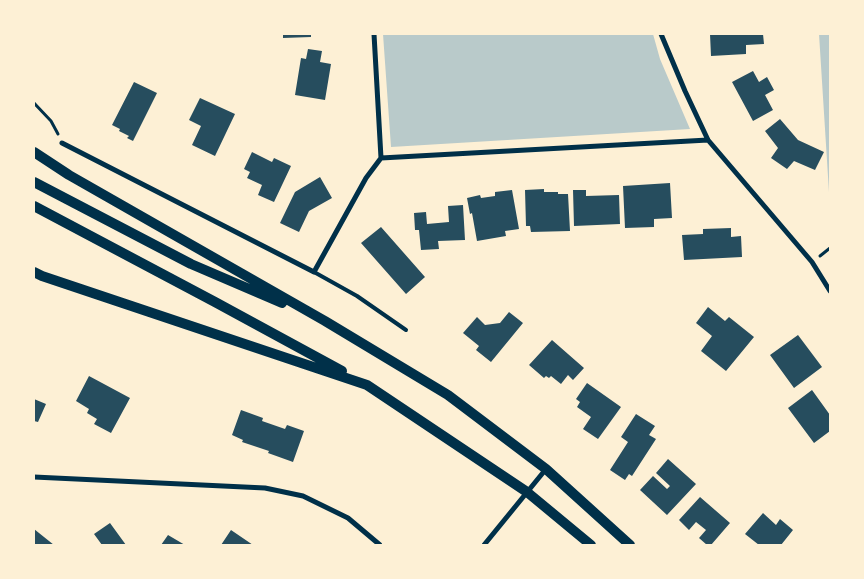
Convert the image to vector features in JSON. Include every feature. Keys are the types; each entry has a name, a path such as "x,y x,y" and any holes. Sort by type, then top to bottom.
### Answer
{"main road":[{"path":"34,152 69,176 325,321 448,394 546,469 630,545"},
{"path":"34,182 191,264 325,321"},
{"path":"34,206 367,384 527,492 592,545"},
{"path":"34,272 367,384"}],"street":[{"path":"62,143 314,272 366,178 381,158 374,34"},
{"path":"661,34 708,140 812,262 830,292"},
{"path":"381,158 708,140"},
{"path":"484,545 546,469"},
{"path":"34,477 265,488 303,496 348,518 380,545"}],"lane":[{"path":"314,272 357,296 406,330"}],"path":[{"path":"34,103 51,121 62,143"}],"shaded area":[{"path":"383,34 653,34 660,59 690,129 391,147"},
{"path":"819,34 830,34 830,208"}],"building":[{"path":"283,34 311,34 311,37 283,38"},
{"path":"710,34 763,34 764,44 746,45 746,54 711,56"},
{"path":"308,49 322,51 320,62 331,64 325,100 295,95 301,58 306,59"},
{"path":"753,71 759,82 767,77 774,90 765,95 773,110 753,121 732,82"},
{"path":"134,82 157,93 133,141 127,138 129,136 119,131 120,129 112,125"},
{"path":"200,98 235,114 215,156 192,145 201,126 189,120"},
{"path":"780,119 798,140 824,152 815,170 794,161 787,169 771,158 778,148 765,131"},
{"path":"252,152 272,162 274,158 291,166 274,202 258,195 262,185 247,178 250,172 244,169"},
{"path":"320,177 332,198 309,211 299,232 280,223 295,192"},
{"path":"670,183 672,218 654,219 654,227 625,228 623,186"},
{"path":"544,189 544,192 568,194 570,231 531,232 530,226 526,226 525,190"},
{"path":"512,190 519,229 505,231 506,236 477,241 467,198 480,195 481,198 495,196 495,192"},
{"path":"573,190 586,190 586,196 619,195 620,224 574,226"},
{"path":"463,205 465,240 438,241 439,249 421,250 419,230 415,230 414,213 426,212 427,224 449,222 448,206"},
{"path":"381,227 425,277 406,294 361,243"},
{"path":"731,228 731,237 741,236 742,257 684,260 682,235 703,234 703,229"},
{"path":"708,307 725,321 729,317 754,337 726,371 701,351 712,336 696,323"},
{"path":"509,312 523,323 491,362 476,350 479,346 463,333 477,317 485,325 500,323"},
{"path":"798,335 822,367 794,388 770,355"},
{"path":"552,340 584,368 573,380 568,375 561,384 551,376 544,378 529,365"},
{"path":"89,376 130,398 111,433 94,424 97,419 87,413 89,409 76,401"},
{"path":"587,383 621,407 598,439 583,429 591,417 577,407 580,402 576,399"},
{"path":"812,390 830,415 830,431 814,443 788,408"},
{"path":"34,399 46,404 38,422 34,421"},
{"path":"241,410 263,418 262,421 285,429 287,425 304,431 293,462 242,442 243,440 232,435"},
{"path":"636,414 655,426 649,435 656,439 632,476 629,474 625,480 610,470 628,442 621,437"},
{"path":"668,459 696,484 667,515 640,490 653,476 667,489 670,486 656,473"},
{"path":"700,497 730,523 711,545 707,545 699,538 706,530 696,522 689,530 679,520"},
{"path":"763,513 776,525 780,519 793,530 781,545 759,545 745,534"},
{"path":"110,523 126,545 102,545 94,534"},
{"path":"34,529 54,545 34,545"},
{"path":"231,530 253,545 221,545"},
{"path":"168,535 185,545 161,545"}]}
